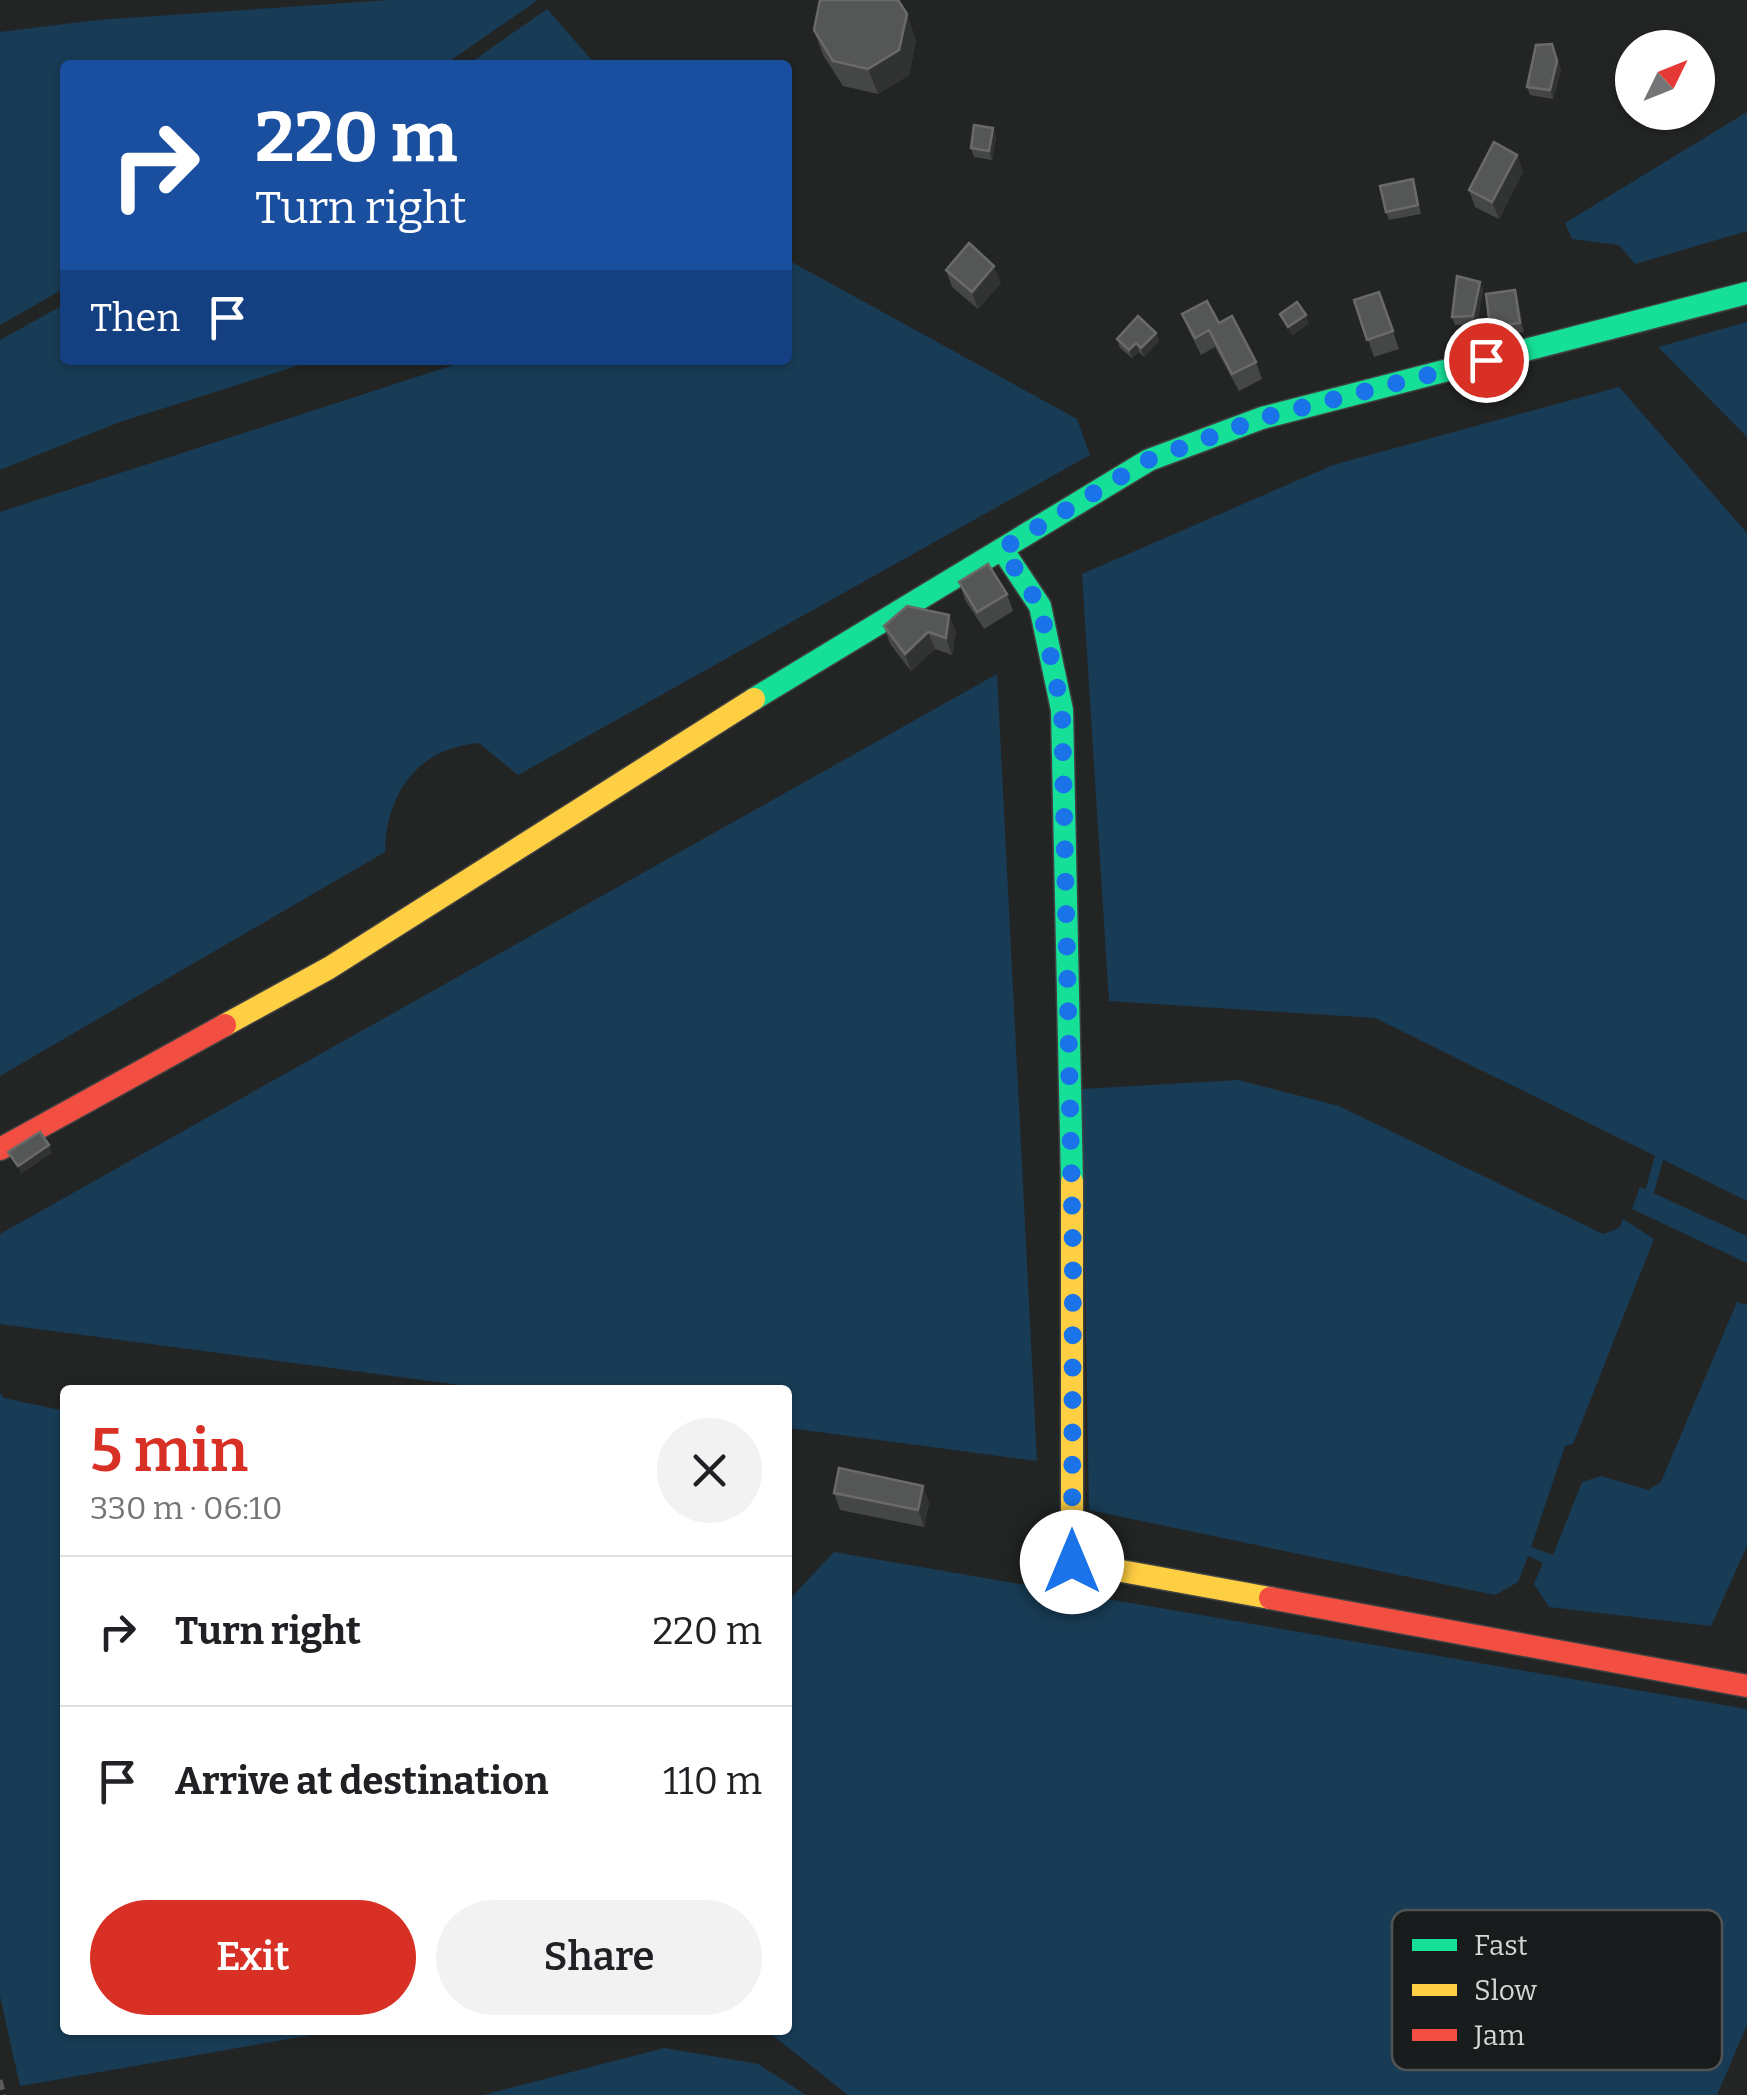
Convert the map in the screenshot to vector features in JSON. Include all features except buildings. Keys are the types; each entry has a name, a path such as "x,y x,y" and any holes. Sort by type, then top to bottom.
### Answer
{"street":[{"path":"0,1149 329,968 1148,460 1262,418 1747,293"},
{"path":"1002,549 1040,606 1062,710 1073,1254 1072,1562 1747,1686"}],"path":[{"path":"0,2080 4,2095"}],"water":[{"path":"390,0 538,0 451,60 60,60 60,291 0,325 0,32 97,20"},
{"path":"547,9 592,60 474,60"},
{"path":"1747,112 1747,231 1635,264 1619,245 1572,239 1565,223"},
{"path":"792,262 1077,419 1090,455 518,775 479,743 439,754 423,764 399,793 385,852 0,1076 0,512 454,365 792,365"},
{"path":"60,307 60,365 300,365 120,422 0,470 0,340"},
{"path":"1747,322 1747,437 1658,347"},
{"path":"1619,387 1747,533 1747,1201 1375,1018 1109,1001 1082,574 1333,465"},
{"path":"997,674 1037,1461 792,1429 792,1385 460,1385 0,1324 0,1234"},
{"path":"1238,1080 1339,1106 1603,1234 1619,1228 1623,1219 1654,1239 1573,1444 1565,1446 1531,1547 1553,1555 1582,1482 1601,1476 1648,1490 1661,1482 1737,1302 1747,1305 1747,1546 1711,1626 1549,1607 1534,1584 1543,1563 1528,1556 1518,1582 1495,1595 1089,1510 1082,1089"},
{"path":"1640,1187 1747,1236 1747,1263 1632,1209"},
{"path":"0,1393 4,1398 60,1410 60,2035 311,2035 20,2086 0,1996"},
{"path":"834,1552 1747,1709 1747,2025 1717,2095 848,2095 772,2035 792,2035 792,1597"},
{"path":"664,2048 758,2064 806,2095 483,2095"}],"waterway":[{"path":"1650,1190 1659,1158"}],"traffic: fast":[{"path":"754,699 1149,460 1262,418 1747,293"},
{"path":"1002,549 1040,606 1062,710 1072,1182"}],"traffic: slow":[{"path":"225,1025 329,968 754,699"},
{"path":"1072,1182 1072,1562 1270,1598"}],"traffic: jam":[{"path":"0,1149 225,1025"},
{"path":"1270,1598 1747,1686"}],"route":[{"path":"1072,1562 1073,1254 1062,710 1040,606 1002,549 1148,460 1262,418 1486,360"}]}
